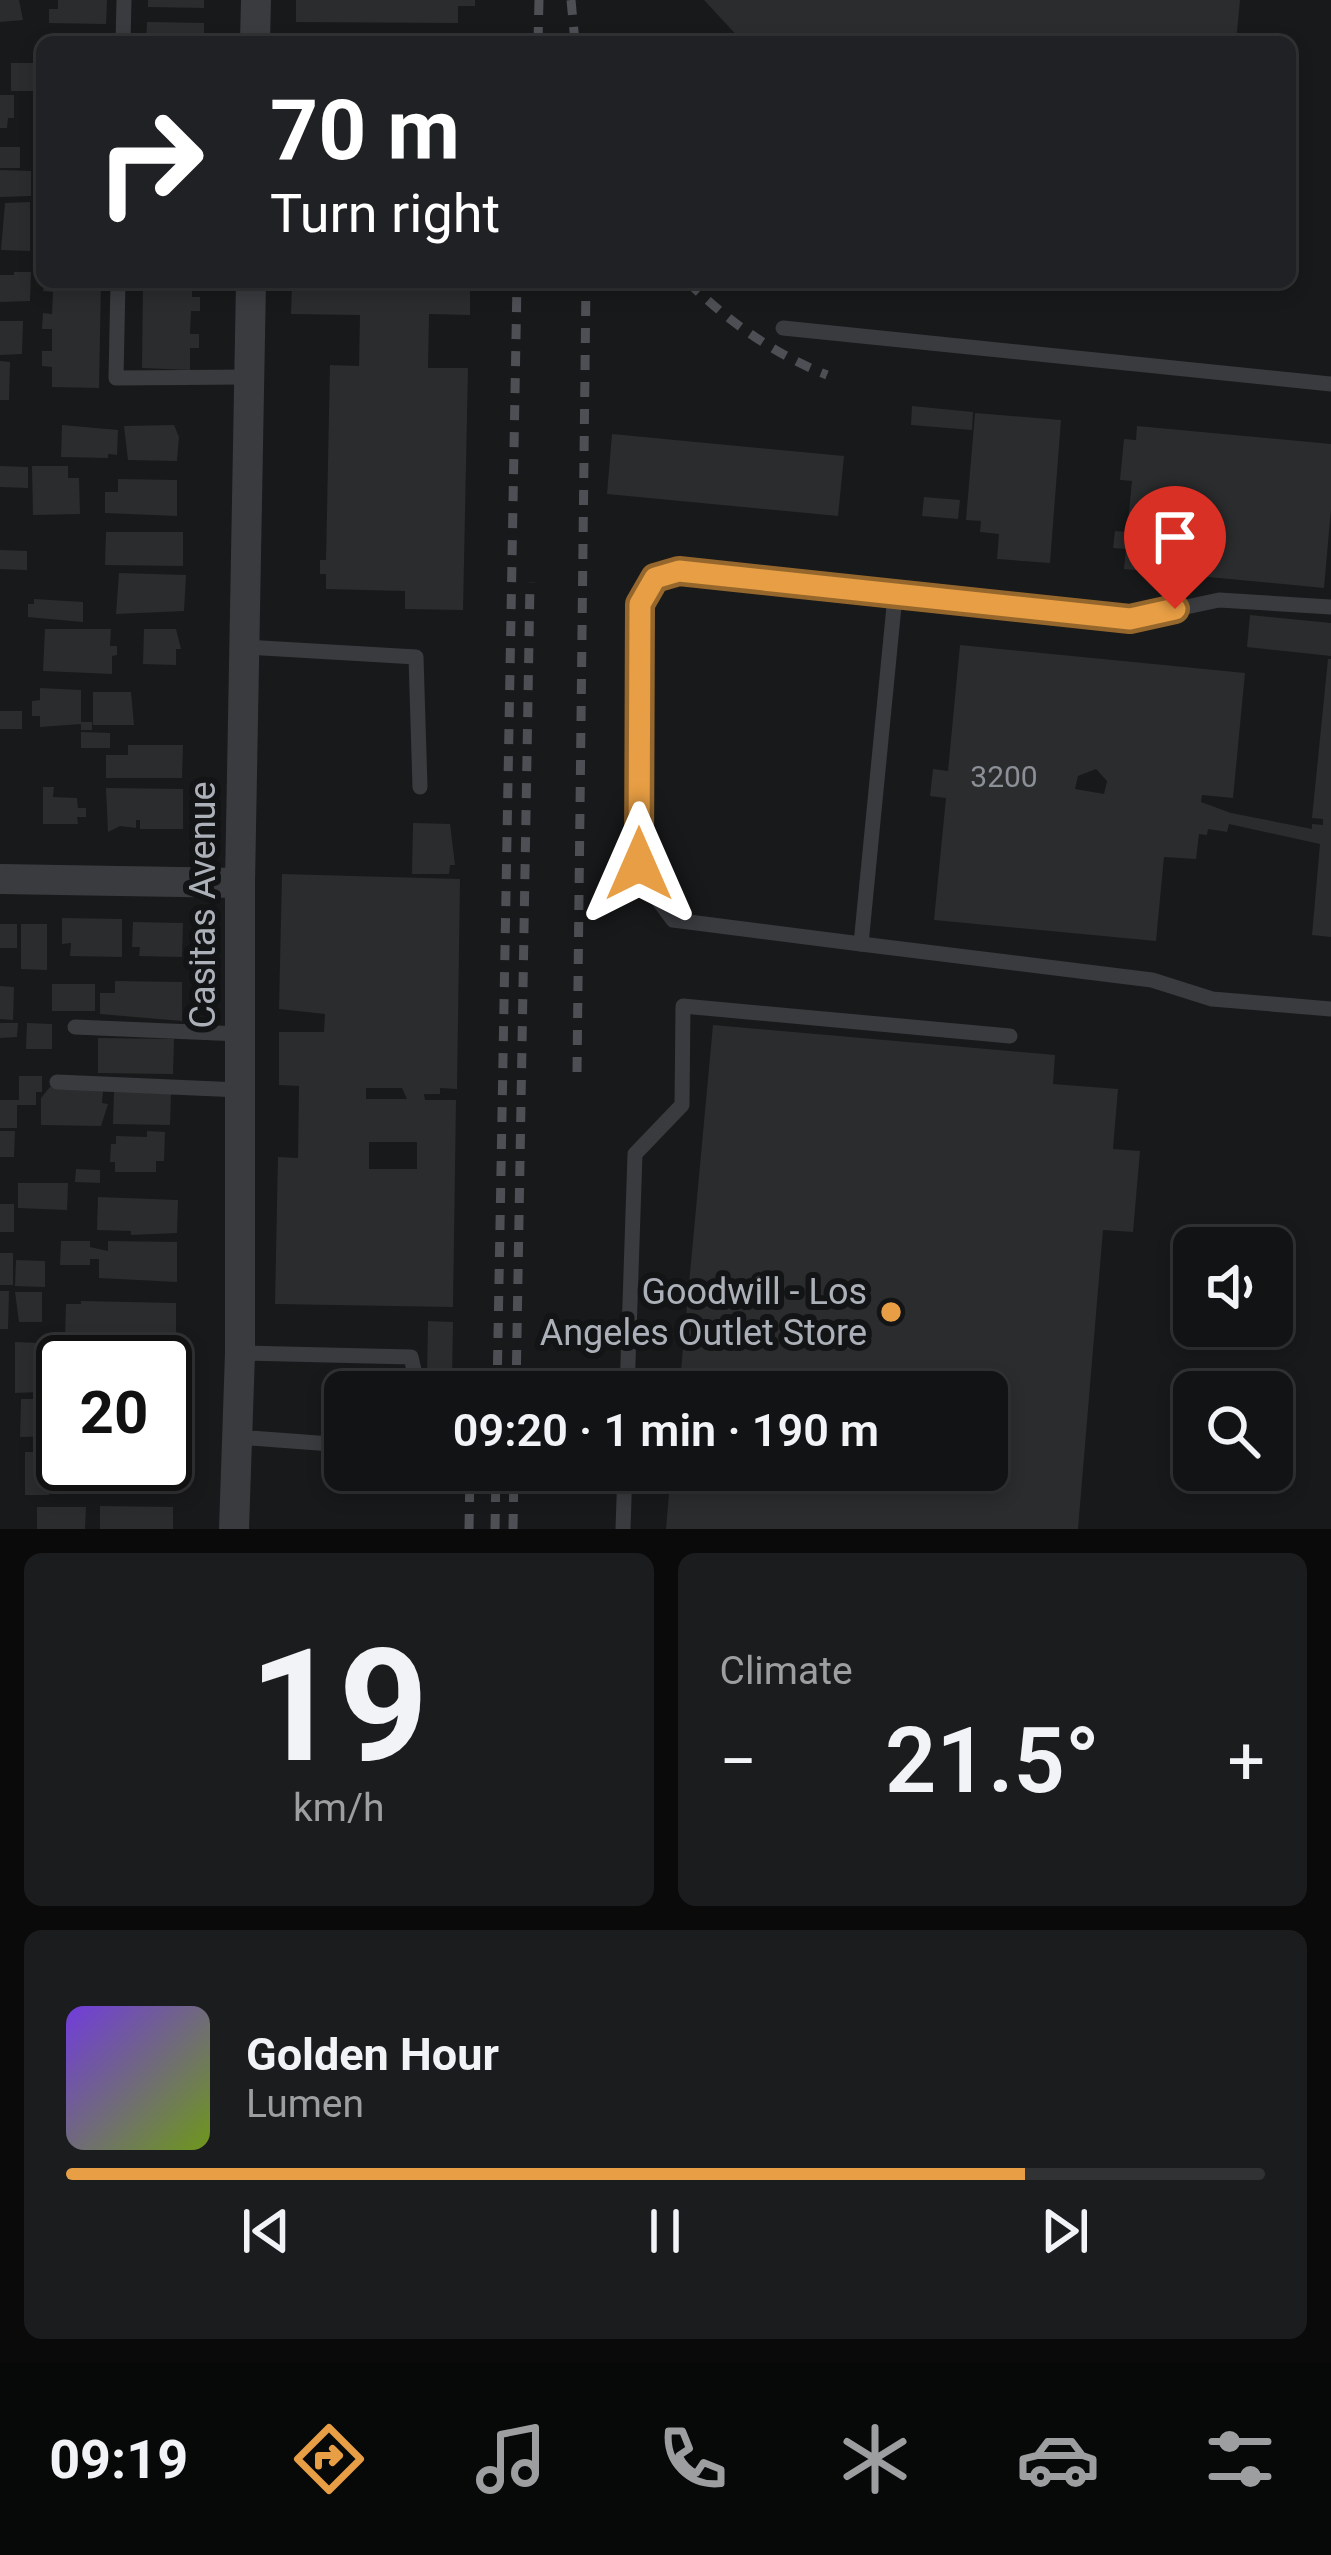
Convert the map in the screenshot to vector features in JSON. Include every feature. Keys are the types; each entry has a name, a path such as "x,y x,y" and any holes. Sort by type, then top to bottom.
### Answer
{"street":[{"path":"255,36 256,0"},
{"name":"Casitas Avenue","path":"234,1529 240,1353 240,883 250,288"},
{"path":"0,879 240,883"}],"lane":[{"path":"123,36 124,0"},
{"path":"118,288 116,378 249,377"},
{"path":"783,328 1331,385"},
{"path":"1331,607 1219,600 1130,619 679,571 655,578 640,604 639,864 644,881 673,920 1152,980 1212,999 1331,1009"},
{"path":"861,944 896,596"},
{"path":"244,646 416,656 420,787"},
{"path":"629,1371 635,1154 682,1105 683,1006 1010,1036"},
{"path":"75,1027 240,1034"},
{"path":"58,1082 240,1090"},
{"path":"240,1353 411,1357 414,1371"},
{"path":"237,1437 324,1443"},
{"path":"623,1529 624,1491"}],"building":[{"path":"0,0 19,0 23,20 0,22"},
{"path":"58,0 107,0 106,24 49,23 49,9 58,9"},
{"path":"148,0 204,0 204,8 148,7"},
{"path":"296,0 475,0 475,6 458,6 458,23 296,22"},
{"path":"704,0 1240,0 1237,36 737,36"},
{"path":"147,22 204,23 204,36 146,36"},
{"path":"11,63 35,63 34,91 11,91"},
{"path":"0,95 14,95 14,118 8,118 7,128 0,128"},
{"path":"0,147 20,147 20,168 0,168"},
{"path":"0,170 31,171 31,196 0,197"},
{"path":"30,202 30,251 1,250 5,203"},
{"path":"31,272 30,301 0,302 0,275"},
{"path":"101,288 99,388 52,387 52,367 42,366 42,351 52,351 52,329 42,329 43,313 52,314 53,292 43,291"},
{"path":"143,288 192,288 192,297 200,297 200,311 191,311 190,334 199,334 199,348 190,348 190,370 142,368"},
{"path":"292,288 470,288 470,315 429,314 428,368 468,368 463,610 405,609 405,591 326,589 320,560 326,560 330,365 359,366 360,315 291,314"},
{"path":"0,321 23,321 22,354 0,355"},
{"path":"0,361 10,362 9,400 0,400"},
{"path":"912,406 973,412 972,430 911,425"},
{"path":"975,413 1061,420 1050,563 997,559 999,534 980,532 981,521 966,520"},
{"path":"62,425 118,430 117,455 61,457"},
{"path":"174,425 179,437 177,461 128,460 124,426"},
{"path":"1137,426 1331,444 1324,588 1124,569 1126,549 1113,548 1115,531 1127,532 1132,481 1120,480 1124,439 1136,440"},
{"path":"612,434 844,456 838,516 607,494"},
{"path":"0,466 28,467 28,488 0,487"},
{"path":"32,466 68,466 68,478 79,478 80,514 33,515"},
{"path":"118,479 177,480 177,516 105,513 105,492 118,492"},
{"path":"924,497 960,500 958,519 922,516"},
{"path":"106,532 183,532 183,566 105,565"},
{"path":"0,550 27,551 27,570 0,569"},
{"path":"119,573 186,575 184,611 116,614"},
{"path":"34,599 83,602 83,622 28,617 28,604 34,604"},
{"path":"1250,615 1331,623 1331,656 1247,647"},
{"path":"45,629 111,629 110,646 117,646 112,674 43,671"},
{"path":"144,629 176,629 181,649 176,649 176,665 143,664"},
{"path":"960,645 1245,673 1233,798 1202,795 1201,802 1312,829 1312,824 1323,825 1323,819 1312,818 1331,659 1331,937 1312,935 1320,844 1229,824 1227,832 1208,829 1207,835 1199,834 1196,859 1164,857 1156,941 934,920 946,798 930,796 933,769 948,771","holes":["1096,769 1107,781 1104,794 1075,789 1078,776"]},
{"path":"40,688 81,690 81,722 92,722 92,730 81,730 81,724 40,727 40,716 32,716 32,701 40,700"},
{"path":"93,692 131,692 134,725 93,725"},
{"path":"0,711 22,711 22,729 0,729"},
{"path":"81,732 110,733 110,748 81,748"},
{"path":"128,745 183,745 182,778 106,778 106,755 128,755"},
{"path":"43,787 54,787 53,797 77,798 78,808 86,808 86,817 77,817 78,824 43,824"},
{"path":"106,788 183,789 183,829 140,829 140,820 136,820 136,828 120,826 108,832"},
{"path":"413,823 450,824 455,865 450,865 449,874 412,874"},
{"path":"282,874 460,879 457,1089 424,1094 425,1100 456,1100 453,1307 275,1304 278,1157 298,1158 299,1086 279,1085 279,1032 324,1032 325,1014 279,1009","holes":["366,1088 402,1088 407,1099 366,1099","369,1142 417,1142 417,1169 369,1169"]},
{"path":"62,918 122,919 122,957 70,956 71,943 62,944"},
{"path":"133,922 183,923 182,957 139,956 140,947 132,947"},
{"path":"0,924 17,924 17,948 0,948"},
{"path":"21,924 47,924 47,970 21,969"},
{"path":"115,981 182,982 182,1021 100,1014 100,993 115,993"},
{"path":"52,984 95,984 95,1011 52,1011"},
{"path":"0,986 14,987 13,1020 0,1019"},
{"path":"0,1023 18,1023 17,1037 0,1038"},
{"path":"27,1023 52,1024 52,1049 26,1049"},
{"name":"Goodwill - Los Angeles Outlet Store","path":"713,1025 1055,1055 1053,1084 1118,1089 1113,1149 1140,1151 1133,1232 1103,1230 1078,1529 666,1529 669,1491 1008,1491 1008,1371 681,1371"},
{"path":"98,1038 174,1039 173,1074 98,1073"},
{"path":"19,1076 42,1076 42,1092 36,1092 36,1105 17,1105 17,1128 0,1128 0,1100 19,1100"},
{"path":"50,1087 103,1091 102,1103 108,1104 101,1126 41,1125 41,1098"},
{"path":"114,1091 171,1092 170,1125 113,1124"},
{"path":"0,1131 15,1131 14,1157 0,1157"},
{"path":"147,1131 165,1132 164,1161 156,1161 156,1172 115,1172 115,1162 110,1162 116,1136 147,1137"},
{"path":"76,1169 100,1170 100,1183 75,1182"},
{"path":"18,1183 68,1183 67,1210 18,1208"},
{"path":"98,1197 178,1200 177,1233 131,1235 131,1231 97,1230"},
{"path":"0,1204 14,1204 14,1232 0,1232"},
{"path":"61,1241 90,1241 90,1247 108,1251 108,1241 177,1242 177,1282 99,1278 99,1259 90,1259 90,1265 60,1265"},
{"path":"0,1253 13,1253 13,1285 0,1285"},
{"path":"16,1260 45,1261 45,1287 15,1286"},
{"path":"0,1291 9,1291 8,1329 0,1329"},
{"path":"15,1292 42,1292 42,1322 19,1322"},
{"path":"176,1303 176,1335 65,1335 66,1304"},
{"path":"428,1321 453,1322 452,1371 427,1371"},
{"path":"15,1342 36,1343 36,1392 15,1393"},
{"path":"21,1399 36,1399 36,1437 20,1437"},
{"path":"25,1452 36,1452 36,1491 49,1491 49,1495 25,1495"},
{"path":"100,1506 173,1507 173,1529 100,1529"},
{"path":"37,1507 86,1507 85,1529 37,1529"}],"railway":[{"path":"538,36 539,0"},
{"path":"571,0 574,36"},
{"path":"497,1371 517,288"},
{"path":"577,1072 586,288"},
{"path":"695,288 753,336 827,375"},
{"path":"516,1371 530,582"},
{"path":"469,1529 470,1491"},
{"path":"495,1529 496,1491"},
{"path":"513,1529 514,1491"}],"place":[{"name":"Goodwill - Los Angeles Outlet Store","path":"891,1312"}],"route":[{"path":"639,864 640,604 655,578 679,571 1130,619 1175,609"}]}
